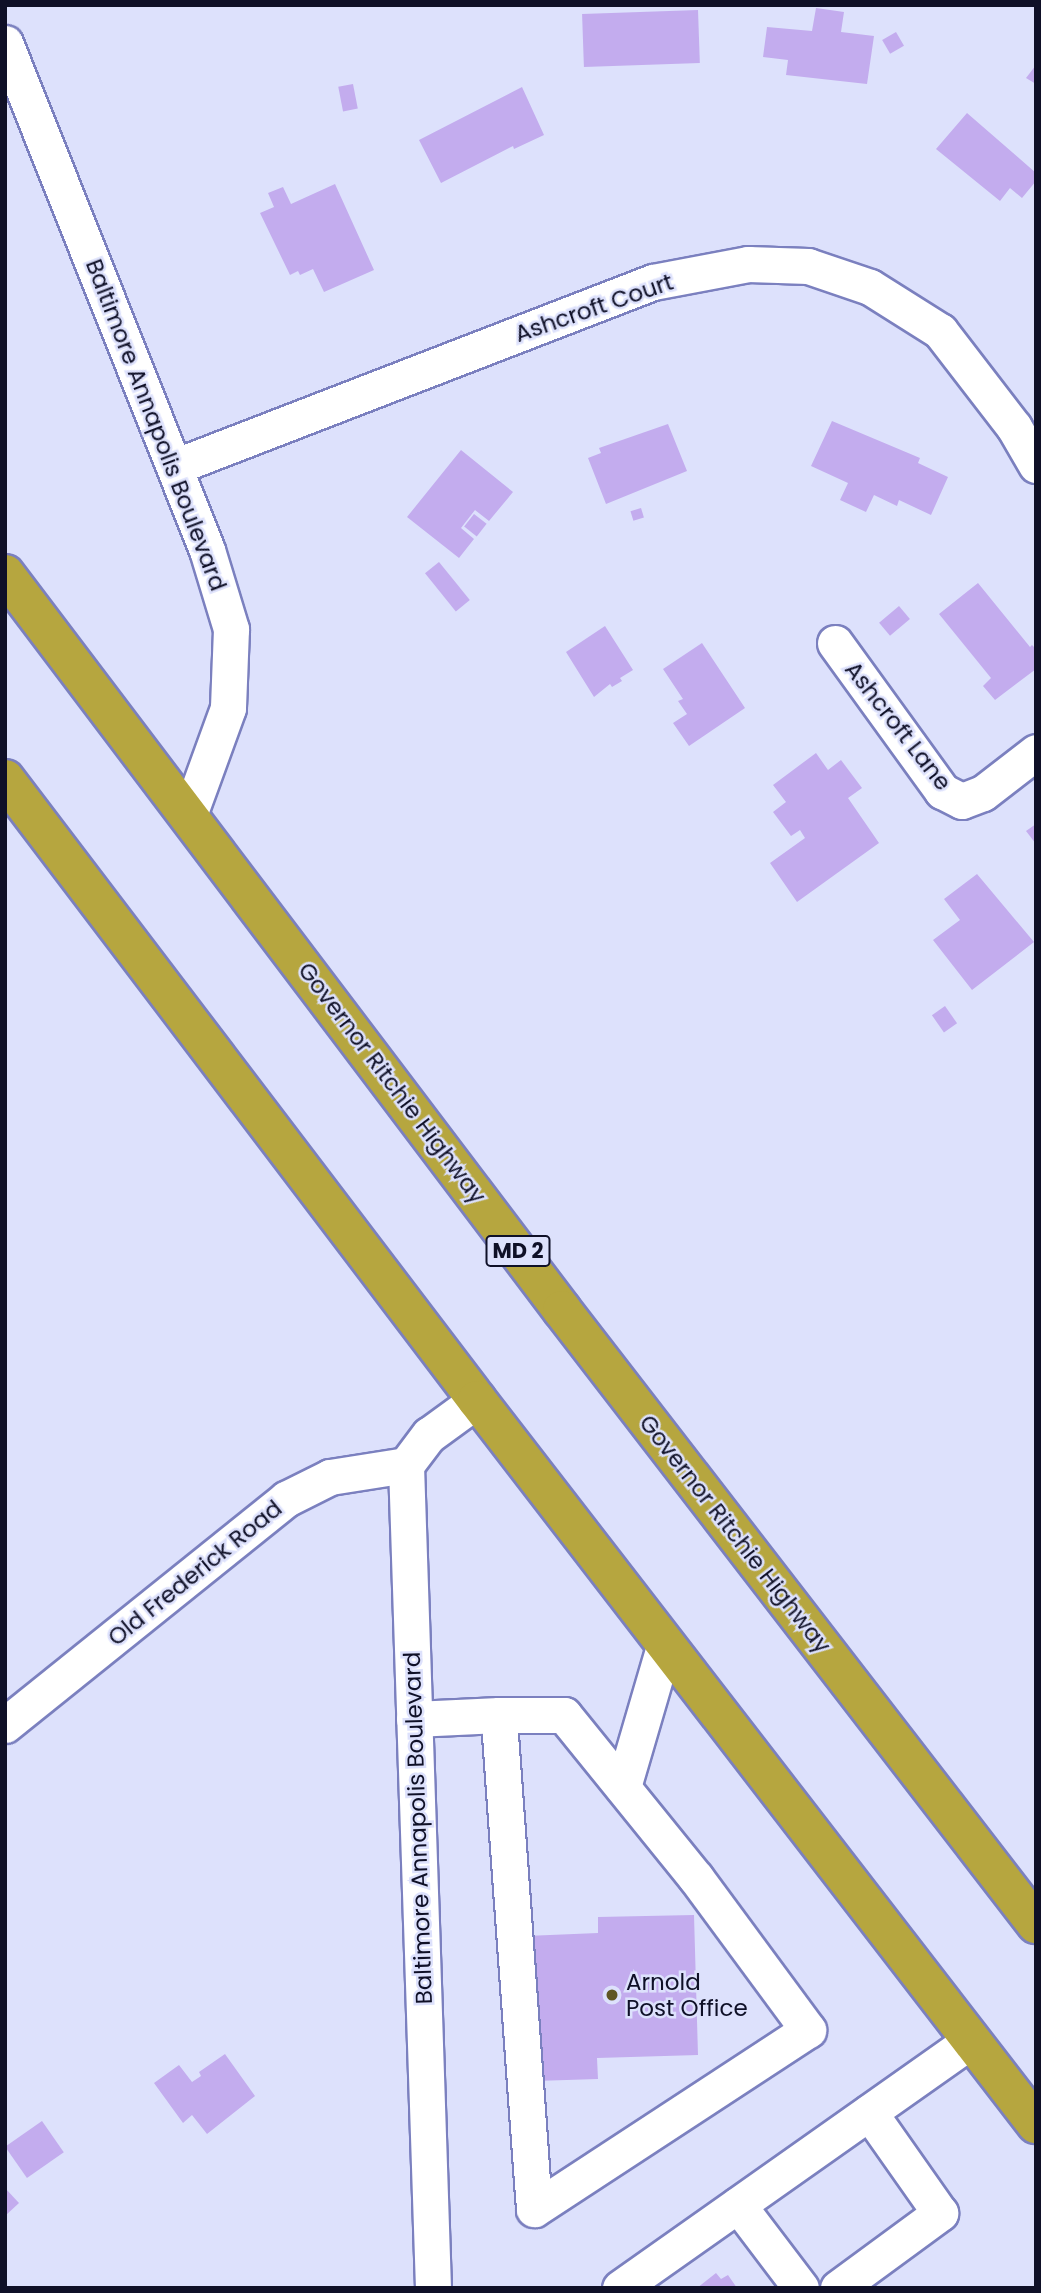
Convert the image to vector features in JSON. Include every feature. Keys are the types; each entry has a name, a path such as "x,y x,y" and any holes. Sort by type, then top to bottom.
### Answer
{"highway":[{"name":"Governor Ritchie Highway","path":"5,574 562,1310 1036,1924"},
{"path":"5,779 477,1401 1036,2124"}],"street":[{"name":"Baltimore Annapolis Boulevard","path":"5,43 207,550 231,629 228,708 189,815"},
{"name":"Ashcroft Court","path":"174,467 653,282 748,264 808,266 870,286 940,331 1014,427 1036,465"},
{"name":"Ashcroft Lane","path":"835,643 942,791 962,801 983,793 1036,752"},
{"path":"406,1465 429,1435 477,1401"},
{"name":"Baltimore Annapolis Boulevard","path":"406,1465 433,2288"},
{"name":"Old Frederick Road","path":"5,1725 286,1499 331,1477 406,1465"},
{"path":"623,1787 665,1643"},
{"path":"414,1719 499,1715 564,1715 696,1878 808,2029 534,2209 499,1715"},
{"path":"620,2288 971,2040"},
{"path":"838,2288 940,2213 869,2112"},
{"path":"738,2205 801,2288"}],"building":[{"path":"816,8 844,12 841,32 874,36 867,84 786,75 788,60 763,57 767,27 812,31"},
{"path":"698,10 700,63 584,67 582,14"},
{"path":"896,32 904,46 890,54 882,40"},
{"path":"1036,65 1036,84 1026,78"},
{"path":"353,84 358,109 343,111 338,87"},
{"path":"522,87 544,135 514,149 513,146 441,183 419,140"},
{"path":"967,113 1036,173 1036,181 1022,198 1010,188 1000,201 936,149"},
{"path":"335,184 374,270 324,292 313,269 300,275 298,271 290,275 260,213 274,207 268,193 283,187 291,204"},
{"path":"832,421 920,458 918,463 948,477 931,515 899,500 897,506 874,495 866,512 840,500 848,483 811,466"},
{"path":"668,424 687,471 606,504 588,458 601,453 599,448"},
{"path":"461,450 513,492 489,521 475,510 461,528 474,539 459,558 407,517"},
{"path":"641,508 644,518 633,521 630,511"},
{"path":"474,514 487,524 477,536 464,527"},
{"path":"439,562 470,600 456,611 425,573"},
{"path":"978,583 1030,647 1032,645 1036,649 1036,669 995,700 983,686 991,678 939,614"},
{"path":"899,606 910,619 890,636 879,623"},
{"path":"605,626 633,670 620,678 622,681 612,687 610,684 594,697 566,652"},
{"path":"702,643 745,708 689,746 673,723 687,714 678,701 683,699 663,669"},
{"path":"816,753 828,770 841,760 862,788 848,798 879,843 797,902 770,863 805,838 800,830 791,836 773,812 786,802 773,785"},
{"path":"1036,824 1036,844 1026,831"},
{"path":"977,874 1034,942 972,990 933,940 960,920 944,899"},
{"path":"945,1006 957,1023 944,1032 932,1015"},
{"name":"Arnold Post Office","path":"694,1915 698,2055 597,2058 598,2079 535,2081 526,1936 598,1933 598,1917"},
{"path":"225,2054 255,2096 207,2134 192,2115 183,2123 154,2083 179,2065 192,2082 201,2076 199,2072"},
{"path":"42,2121 64,2152 27,2178 5,2147"},
{"path":"5,2188 19,2203 5,2216"},
{"path":"716,2273 721,2279 728,2275 737,2288 697,2288"}],"place":[{"name":"Arnold Post Office","path":"612,1995"}]}
